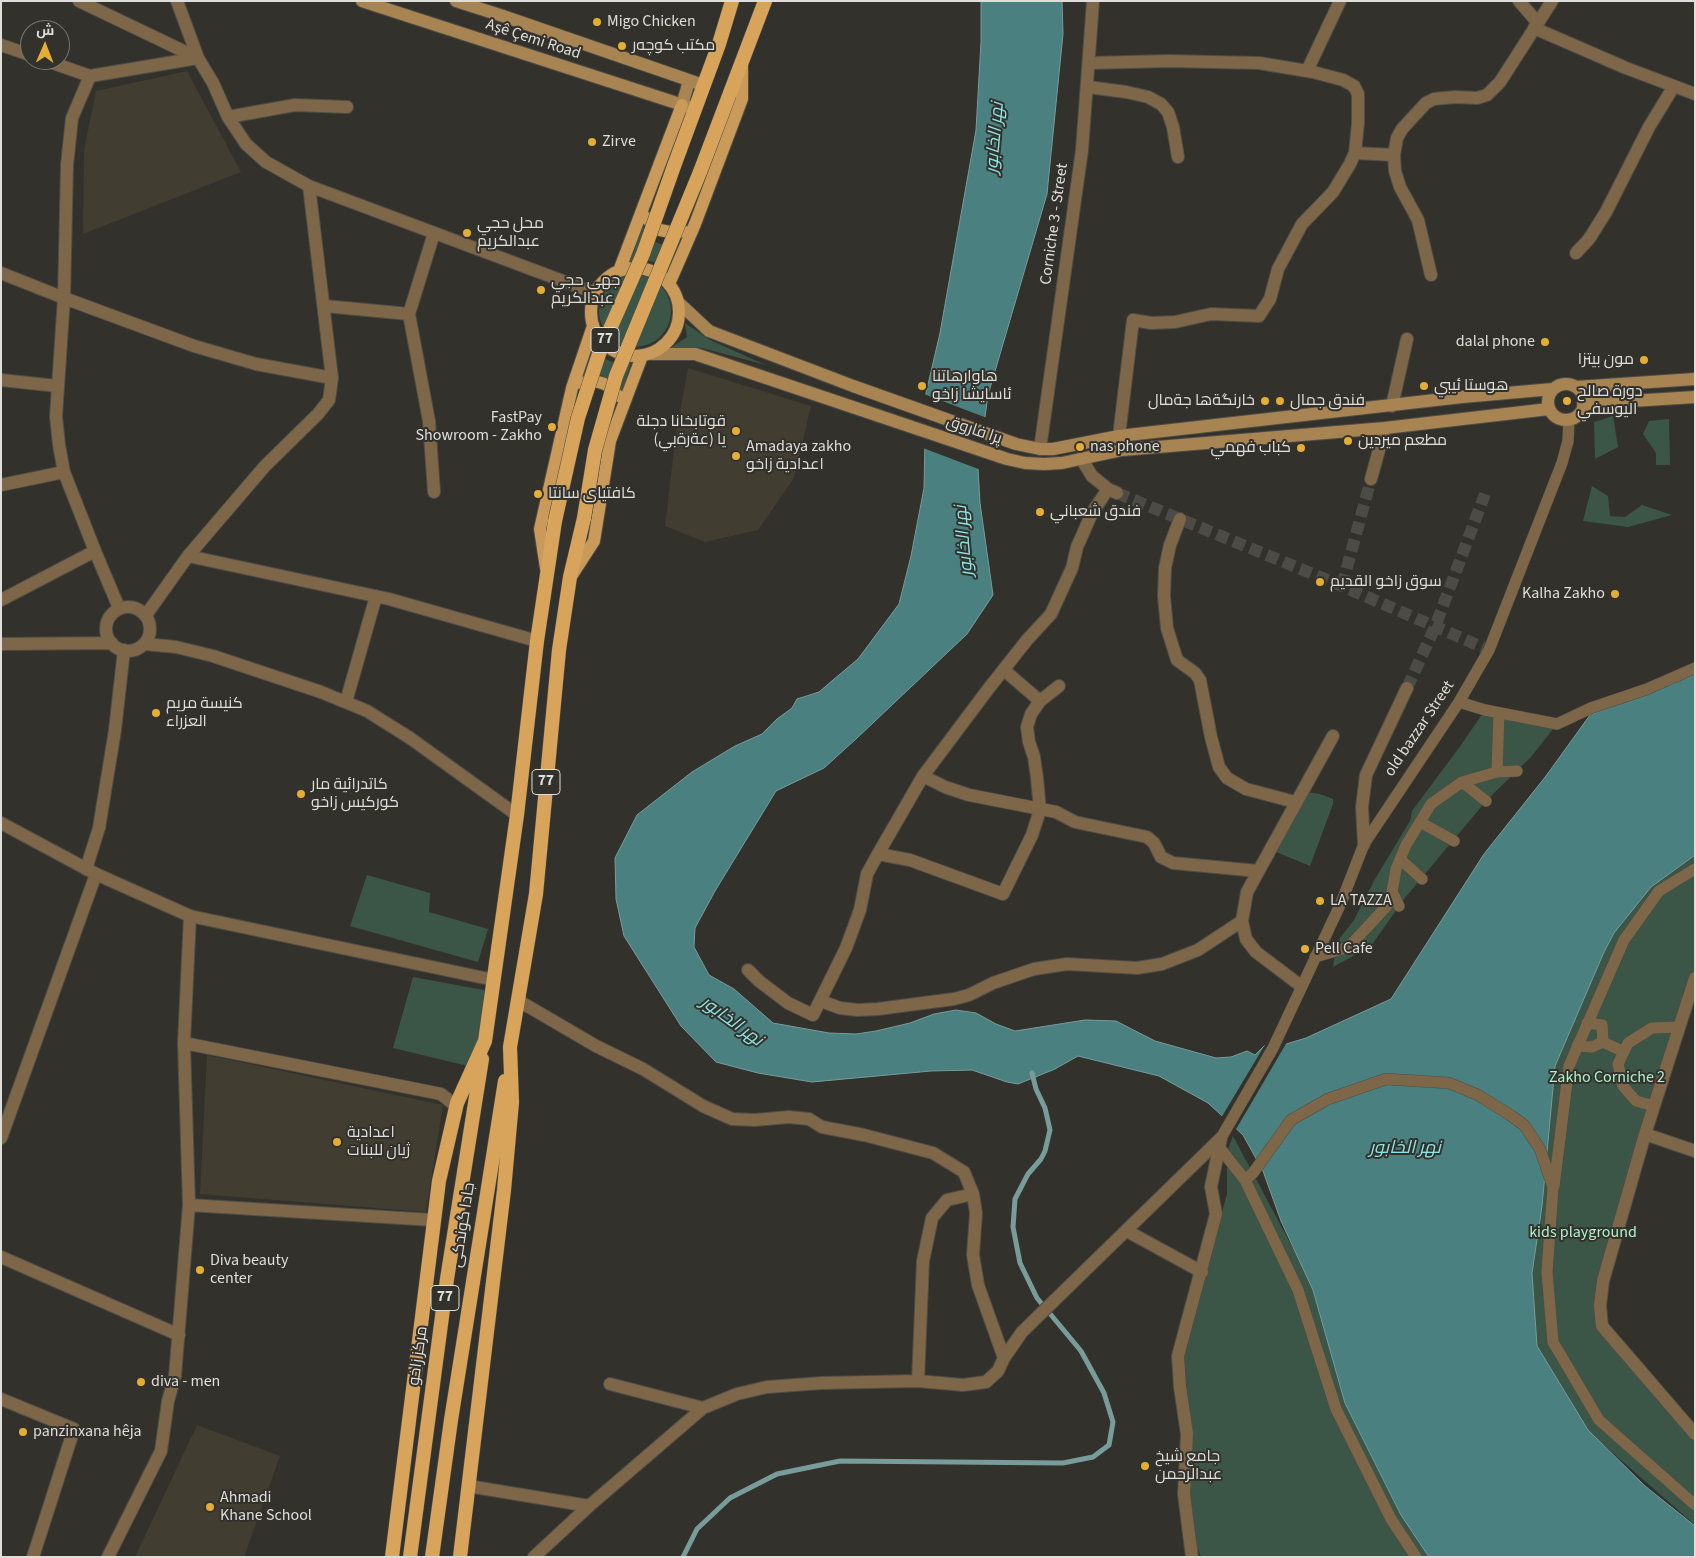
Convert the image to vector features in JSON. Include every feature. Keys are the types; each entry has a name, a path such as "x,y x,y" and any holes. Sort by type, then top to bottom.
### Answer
{"highway":[{"name":"77","path":"485,1041 517,815 537,641 555,521 578,418 599,354 643,254 674,166 688,107 696,83 719,44 732,1"},
{"name":"77","path":"510,1047 536,894 559,650 570,577 584,518 595,450 616,376 700,172 765,1"},
{"path":"392,1557 439,1181 456,1106 485,1041"},
{"name":"مركز زاخو","path":"410,1557 448,1279 485,1041"},
{"path":"460,1557 505,1180 512,1102 510,1047"},
{"name":"جادا گوندکی","path":"432,1557 452,1410 510,1047"}],"main road":[{"name":"Aşê Çemi Road","path":"362,1 688,107"},
{"name":"Aşê Çemi Road","path":"456,1 696,83"},
{"path":"670,284 695,224 742,99 743,58"},
{"path":"619,271 643,206 688,107"},
{"path":"643,206 648,220 660,230 674,233 689,229 695,224"},
{"path":"630,268 641,268 652,271 670,284 679,303 679,319 674,333 661,348 646,355 621,354 604,344 593,326 591,314 595,293 609,276 630,268"},
{"name":"پرا فاروق","path":"679,303 709,331 853,386 1016,444 1040,449 1053,449 1119,436 1462,397 1553,389"},
{"path":"547,578 540,529 572,388 593,326"},
{"name":"پرا فاروق","path":"646,355 695,354 1007,459 1025,463 1062,463 1122,450 1385,428 1549,409"},
{"path":"570,577 594,541 610,441 622,406 646,355"},
{"path":"1576,387 1583,396 1583,404 1579,414 1569,419 1560,419 1549,409 1548,396 1553,389 1561,384 1576,387 1695,379"},
{"path":"572,388 586,381 602,382 615,392 622,406"},
{"path":"1583,404 1695,397"}],"street":[{"path":"79,1 198,58"},
{"path":"177,1 198,58 213,83 228,117 246,144 266,162 309,186 595,293"},
{"name":"Corniche 3 - Street","path":"1040,449 1082,150 1093,1"},
{"path":"1307,71 1340,1"},
{"path":"1519,1 1536,26 1626,68 1695,94"},
{"path":"1431,275 1418,220 1400,187 1395,171 1394,155 1397,138 1402,129 1426,103 1434,99 1455,97 1477,98 1487,95 1500,82 1552,1"},
{"path":"1,45 20,52"},
{"path":"70,69 90,76 198,58"},
{"path":"1089,63 1161,61 1250,63 1307,71 1343,80 1354,86 1358,94 1355,153 1333,192 1302,224 1278,269 1270,299 1259,316 1211,314 1175,322 1151,323 1133,320 1119,436"},
{"path":"90,76 72,118 66,192 64,298 56,416 64,472 120,608"},
{"path":"1576,254 1589,239 1606,212 1649,127 1674,86"},
{"path":"1088,87 1148,97 1161,104 1168,112 1173,127 1178,157"},
{"path":"228,117 295,105 347,106"},
{"path":"1355,153 1394,155"},
{"path":"146,616 188,556 265,466 318,414 329,400 332,378 309,186"},
{"path":"434,233 409,314 429,421 434,492"},
{"path":"1,273 194,346 256,364 332,378"},
{"path":"324,306 409,314"},
{"path":"1392,406 1407,339"},
{"path":"1,380 57,386"},
{"name":"old bazzar Street","path":"1220,1142 1273,1048 1341,903 1364,844 1459,702 1489,650 1559,471 1568,441 1569,419"},
{"path":"1371,480 1385,428"},
{"path":"748,970 788,1003 813,1016 846,948 860,910 867,874 878,854 923,776 1027,640 1052,614 1072,568 1077,547 1092,512 1112,491 1092,476 1081,458"},
{"path":"1,486 64,472"},
{"path":"1180,519 1170,546 1165,568 1164,596 1167,628 1177,660 1200,680 1219,767 1227,778 1246,789 1295,802"},
{"path":"1,600 95,551"},
{"path":"188,556 376,596 537,641"},
{"path":"346,702 376,596"},
{"path":"145,644 149,637 150,622 141,610 134,607 120,608 109,617 107,624 108,637 112,643 124,650 131,650 145,644 176,647 213,656 321,692 367,711 410,738 517,815"},
{"path":"1,644 112,643"},
{"path":"1,1138 91,871 115,730 124,650"},
{"path":"1459,702 1499,713 1558,724 1591,708 1647,690 1695,668"},
{"path":"1004,670 1040,702"},
{"path":"878,854 910,860 1003,894 1032,835 1040,810 1038,778 1034,757 1028,742 1027,727 1031,714 1040,702 1058,686"},
{"path":"1364,844 1362,807 1366,775 1406,688"},
{"path":"1497,772 1499,713"},
{"path":"1301,986 1256,952 1246,939 1242,921 1247,892 1333,736"},
{"path":"1315,957 1349,947 1397,901 1392,892 1396,868 1406,845 1430,804 1462,782 1497,772 1517,771"},
{"path":"923,776 945,787 969,795 1056,812 1075,822 1147,837 1154,843 1161,857 1173,863 1258,871"},
{"path":"1462,782 1486,801"},
{"path":"1420,822 1454,841"},
{"path":"1,823 91,871 190,916 494,980"},
{"path":"1400,859 1422,879"},
{"path":"1551,1210 1569,1066 1577,1046 1624,940 1659,891 1695,869"},
{"path":"108,1557 161,1451 168,1401 175,1376 189,1205 184,1043 190,916"},
{"path":"821,1000 840,1008 858,1010 878,1009 954,999 969,995 993,983 1034,969 1067,964 1137,968 1162,964 1198,950 1242,921"},
{"path":"1695,978 1690,1010 1679,1026 1645,1134 1603,1281 1600,1306 1602,1326 1695,1434"},
{"path":"519,1001 596,1046 643,1069 703,1106 732,1119 755,1120 789,1117 809,1119 822,1128 864,1136 932,1153 964,1172 973,1194 976,1213 973,1255 978,1285 1004,1358"},
{"path":"1588,1023 1602,1025 1603,1042"},
{"path":"1654,1106 1636,1101 1623,1086 1618,1064 1628,1043 1652,1028 1679,1026"},
{"path":"1577,1046 1592,1047 1603,1042 1624,1052"},
{"path":"184,1043 441,1094 456,1106"},
{"path":"1249,1177 1291,1120 1328,1099 1386,1079 1449,1083 1478,1096 1524,1125 1540,1149 1553,1187 1547,1272 1553,1342 1599,1420 1695,1505"},
{"path":"1645,1134 1695,1151"},
{"path":"1220,1142 1249,1177 1298,1290 1336,1409 1391,1519 1416,1557"},
{"path":"534,1557 589,1506 702,1408 737,1394 767,1387 822,1383 918,1381 963,1385 986,1382 998,1370 1022,1332 1220,1142"},
{"path":"1192,1557 1184,1494 1187,1434 1180,1387 1178,1356 1216,1214 1211,1187 1220,1142"},
{"path":"918,1381 923,1261 932,1218 946,1200 973,1194"},
{"path":"189,1205 433,1220"},
{"path":"1127,1231 1202,1272"},
{"path":"1,1257 179,1335"},
{"path":"610,1384 702,1408"},
{"path":"1,1400 74,1429 33,1557"},
{"path":"468,1486 589,1506"}],"shaded area":[{"path":"187,71 241,172 83,234 84,150 96,91"},
{"name":"Amadaya zakho اعدادية زاخو","path":"688,368 811,406 794,478 758,530 705,542 665,526 676,434"},
{"path":"207,1055 443,1105 426,1212 200,1194"},
{"name":"Ahmadi Khane School","path":"197,1425 280,1456 244,1557 135,1557"}],"green space":[{"path":"643,226 652,241 666,246 681,240 669,277 660,264 646,260 628,263"},
{"path":"642,275 661,285 669,297 671,311 669,325 661,337 649,345 628,347 609,337 601,325 599,304 609,285 621,277"},
{"path":"685,323 710,340 766,365 702,348 672,347 687,337"},
{"path":"594,342 605,359 618,364 631,363 622,392 612,380 598,374 581,377"},
{"path":"1613,416 1618,447 1595,459 1594,422"},
{"path":"1669,419 1670,465 1656,465 1656,453 1643,434 1649,421"},
{"path":"1592,486 1608,496 1610,516 1625,517 1642,505 1672,515 1628,527 1583,521"},
{"path":"1485,710 1557,724 1531,757 1486,801 1404,899 1371,946 1333,967 1336,943 1354,920 1375,879 1410,821 1412,811"},
{"path":"1305,792 1320,794 1333,799 1333,804 1310,866 1274,851"},
{"name":"Zakho Corniche 2","path":"1695,855 1695,971 1691,991 1603,1281 1602,1326 1695,1433 1695,1525 1589,1432 1537,1346 1532,1273 1542,1203 1555,1066 1614,933 1651,887"},
{"path":"367,875 430,893 429,912 488,929 478,962 350,926"},
{"path":"413,977 489,991 480,1041 468,1066 393,1048"},
{"path":"1233,1136 1311,1282 1345,1403 1401,1515 1429,1557 1201,1557 1194,1539 1187,1504 1192,1429 1181,1344 1201,1285 1227,1194 1227,1152"}],"water":[{"name":"نهر الخابور","path":"981,1 1062,1 1063,34 1047,194 988,395 978,468 980,503 993,595 967,634 824,768 776,791 715,891 695,928 694,947 709,975 734,989 773,1023 829,1033 856,1034 910,1023 934,1014 956,1010 976,1013 996,1024 1015,1031 1085,1020 1116,1021 1155,1041 1216,1058 1231,1057 1247,1051 1255,1055 1265,1045 1273,1048 1306,1038 1391,999 1484,854 1546,776 1590,715 1695,674 1695,855 1651,887 1614,933 1555,1066 1542,1206 1532,1273 1537,1346 1588,1430 1645,1486 1695,1526 1695,1557 1429,1557 1401,1515 1345,1403 1313,1290 1281,1221 1263,1171 1243,1135 1208,1103 1159,1076 1078,1056 1055,1069 1018,1084 972,1070 931,1071 812,1082 758,1073 716,1062 681,1026 624,936 616,899 615,858 637,815 692,772 735,746 762,734 777,719 792,708 797,699 819,692 858,659 899,604 911,556 924,488 926,393 940,333 976,130 981,42"}],"pier":[{"path":"924,394 987,418 981,470 923,448"},
{"path":"1287,1042 1235,1131 1221,1118 1266,1043 1273,1045"}],"waterway":[{"path":"683,1557 697,1529 730,1498 777,1474 840,1461 1063,1463 1093,1457 1109,1445 1113,1422 1104,1393 1081,1351 1037,1298 1020,1263 1013,1227 1015,1199 1028,1174 1041,1159 1050,1130 1045,1108 1036,1089 1032,1073"}],"tunnel":[{"path":"1342,586 1371,479"},
{"path":"1117,493 1342,586 1489,650"},
{"path":"1407,688 1435,627 1485,494"}],"place":[{"name":"Migo Chicken","path":"597,22"},
{"name":"مکتب کوچه‌ر","path":"622,46"},
{"name":"Zirve","path":"592,142"},
{"name":"محل حجي عبدالكريم","path":"467,233"},
{"name":"جهى حجي عبدالكريم","path":"541,290"},
{"name":"dalal phone","path":"1545,342"},
{"name":"مون بيتزا","path":"1644,360"},
{"name":"هاوارهاتنا ئاسایشا زاخو","path":"922,386"},
{"name":"هوستا ئيبي","path":"1424,386"},
{"name":"خارنگةها جةمال","path":"1265,401"},
{"name":"فندق جمال","path":"1280,401"},
{"name":"دورة صالح اليوسفي","path":"1567,401"},
{"name":"FastPay Showroom - Zakho","path":"552,427"},
{"name":"قوتابخانا دجلة يا (عةرةبي)","path":"736,431"},
{"name":"مطعم ميردين","path":"1348,441"},
{"name":"nas phone","path":"1080,447"},
{"name":"كباب فهمي","path":"1301,448"},
{"name":"Amadaya zakho اعدادية زاخو","path":"736,456"},
{"name":"کافتیای سانتا","path":"538,494"},
{"name":"فندق شعباني","path":"1040,512"},
{"name":"سوق زاخو القديم","path":"1320,582"},
{"name":"Kalha Zakho","path":"1615,594"},
{"name":"كنيسة مريم العزراء","path":"156,713"},
{"name":"كاتدرائية مار كوركيس زاخو","path":"301,794"},
{"name":"LA TAZZA","path":"1320,901"},
{"name":"Pell Cafe","path":"1305,949"},
{"name":"اعدادية ژیان للبنات","path":"337,1142"},
{"name":"Diva beauty center","path":"200,1270"},
{"name":"diva - men","path":"141,1382"},
{"name":"panzinxana hêja","path":"23,1432"},
{"name":"جامع شيخ عبدالرحمن","path":"1145,1466"},
{"name":"Ahmadi Khane School","path":"210,1507"}],"park label":[{"name":"kids playground","path":"1583,1233"}]}
